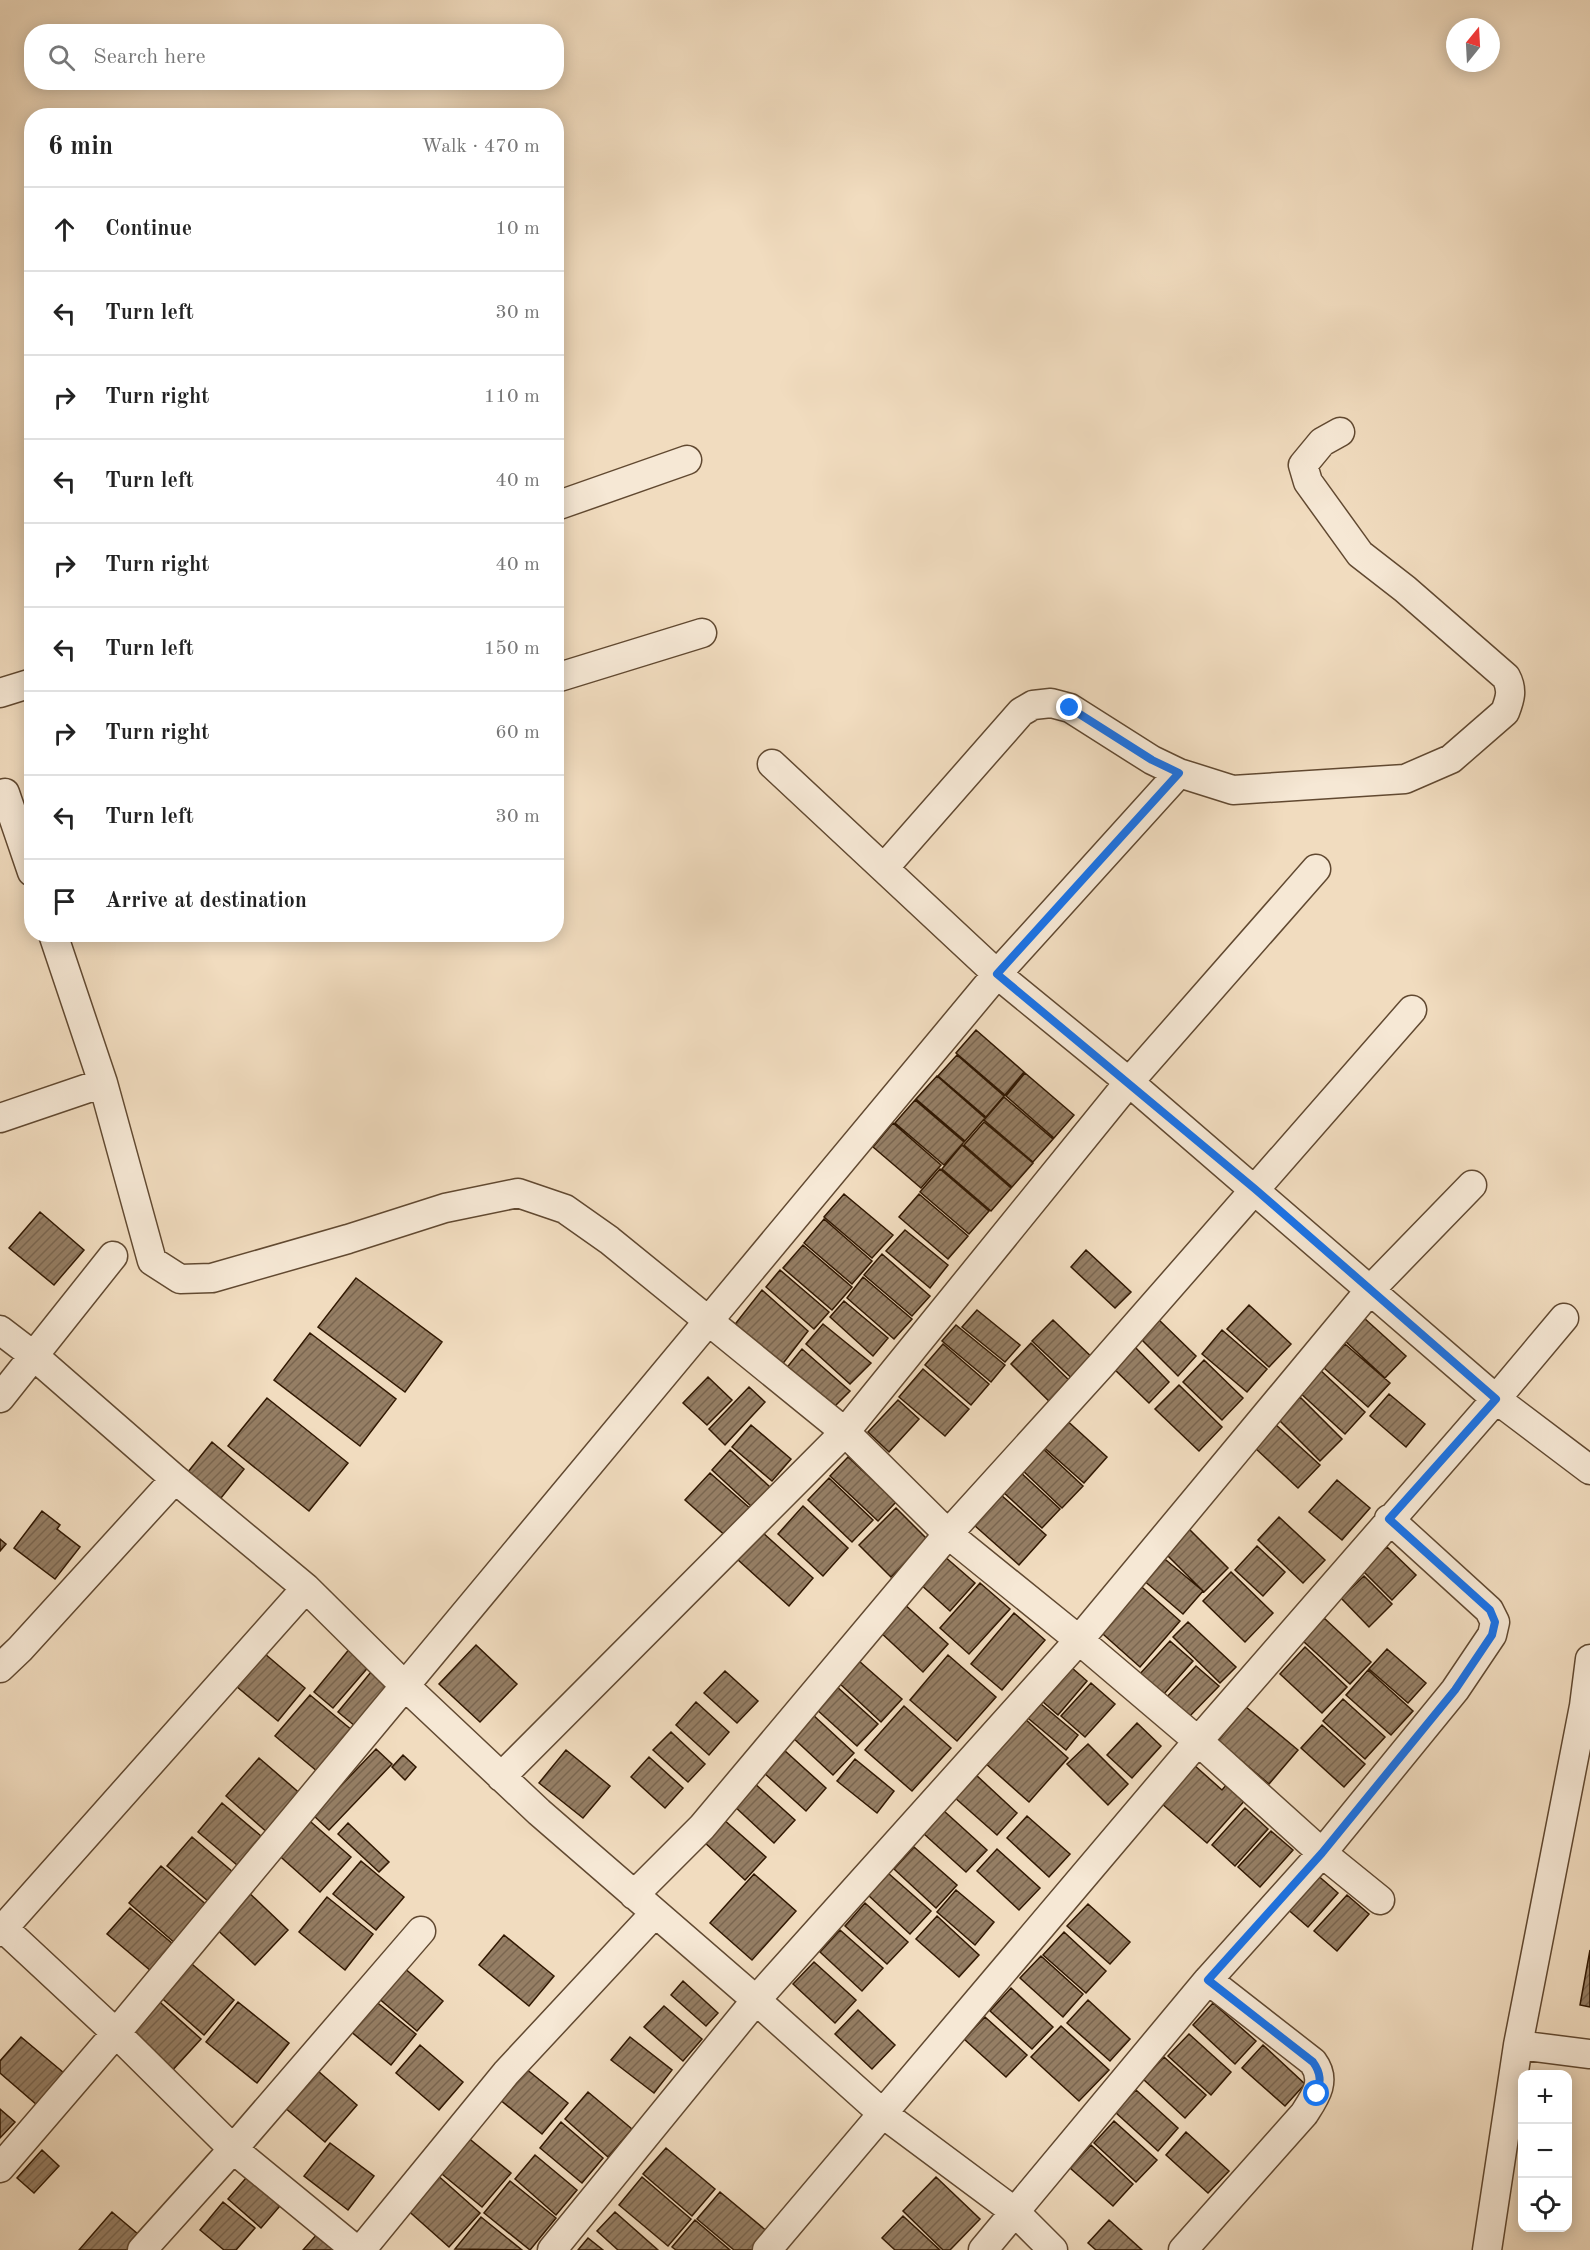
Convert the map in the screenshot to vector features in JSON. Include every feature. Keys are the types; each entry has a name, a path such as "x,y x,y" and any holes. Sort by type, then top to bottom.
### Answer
{"street":[{"path":"884,868 1021,712 1033,705 1051,703 1070,708 1152,760 1179,773 1233,790 1406,778 1451,759 1505,712 1511,687 1506,677 1405,589 1360,554 1308,482 1303,465 1322,442 1340,432"},
{"path":"564,503 687,460"},
{"path":"564,676 702,633"},
{"path":"0,693 24,686"},
{"path":"772,764 997,974 1255,1189 1496,1399 1590,1470"},
{"path":"0,2168 116,2033 997,974 1179,773"},
{"path":"5,793 24,844"},
{"path":"501,1777 845,1432 1129,1082 1316,869"},
{"path":"55,942 103,1083 152,1261 180,1279 212,1278 445,1208 518,1193 565,1209 609,1240 845,1432 948,1534 1079,1640 1198,1741 1322,1853 1380,1900"},
{"path":"361,2250 644,1904 702,1827 948,1534 1102,1364 1412,1010"},
{"path":"0,1118 103,1083"},
{"path":"552,2250 756,2000 1079,1640 1370,1290 1472,1185"},
{"path":"0,1398 113,1256"},
{"path":"766,2250 1198,1741 1564,1318"},
{"path":"0,1330 34,1356 175,1479 306,1588 501,1777 882,2113 1015,2212 1053,2250"},
{"path":"0,1668 175,1479"},
{"path":"983,2250 1208,1980 1322,1853 1455,1690 1492,1635 1495,1622 1490,1610 1389,1519"},
{"path":"306,1588 1,1928 116,2033 233,2149 356,2250"},
{"path":"1487,2250 1518,2045 1587,1707 1590,1659"},
{"path":"142,2250 233,2149 421,1931"},
{"path":"1183,2250 1304,2114 1320,2085 1317,2068 1313,2062 1208,1980"},
{"path":"1518,2045 1590,2054"}],"building":[{"path":"976,1030 1024,1072 1005,1095 956,1053"},
{"path":"957,1055 1004,1096 986,1117 938,1076"},
{"path":"1025,1073 1074,1115 1054,1138 1006,1096"},
{"path":"937,1076 985,1118 965,1141 916,1099"},
{"path":"1004,1097 1053,1139 1033,1162 984,1120"},
{"path":"915,1100 964,1142 944,1165 895,1123"},
{"path":"984,1122 1033,1163 1012,1187 964,1145"},
{"path":"893,1123 941,1165 921,1188 873,1147"},
{"path":"962,1145 1011,1188 991,1211 942,1169"},
{"path":"940,1169 989,1211 969,1234 920,1192"},
{"path":"844,1194 893,1235 872,1258 824,1217"},
{"path":"919,1194 968,1236 948,1259 899,1217"},
{"path":"40,1212 84,1250 54,1285 9,1248"},
{"path":"824,1219 872,1261 852,1284 804,1243"},
{"path":"905,1230 948,1265 930,1288 886,1251"},
{"path":"803,1245 852,1287 832,1310 783,1268"},
{"path":"1086,1250 1131,1292 1115,1308 1071,1267"},
{"path":"882,1254 930,1296 912,1316 864,1275"},
{"path":"780,1270 829,1312 814,1329 766,1287"},
{"path":"863,1277 912,1319 894,1339 847,1298"},
{"path":"356,1278 442,1342 405,1392 318,1327"},
{"path":"762,1290 808,1331 781,1366 733,1327"},
{"path":"844,1301 888,1338 873,1356 830,1317"},
{"path":"1249,1305 1291,1344 1269,1367 1227,1329"},
{"path":"977,1310 1020,1345 1005,1362 962,1327"},
{"path":"1364,1318 1406,1356 1385,1378 1344,1340"},
{"path":"1158,1319 1196,1356 1178,1376 1140,1338"},
{"path":"1053,1320 1099,1364 1079,1385 1032,1341"},
{"path":"823,1324 871,1363 850,1384 806,1344"},
{"path":"956,1325 1005,1365 991,1382 942,1341"},
{"path":"1222,1330 1267,1369 1247,1392 1202,1354"},
{"path":"310,1333 396,1399 360,1446 274,1380"},
{"path":"1031,1343 1076,1387 1056,1408 1011,1364"},
{"path":"943,1344 989,1384 971,1405 925,1365"},
{"path":"1132,1344 1169,1382 1149,1403 1110,1365"},
{"path":"1345,1344 1390,1383 1368,1407 1324,1368"},
{"path":"802,1349 850,1391 831,1410 785,1370"},
{"path":"1204,1360 1243,1398 1222,1420 1183,1382"},
{"path":"923,1369 969,1409 945,1436 899,1397"},
{"path":"1319,1369 1365,1412 1345,1434 1298,1391"},
{"path":"708,1377 732,1400 707,1425 683,1403"},
{"path":"1179,1385 1222,1427 1199,1451 1155,1409"},
{"path":"749,1387 765,1402 725,1445 709,1429"},
{"path":"1389,1394 1425,1424 1406,1447 1370,1416"},
{"path":"1300,1397 1342,1439 1320,1461 1278,1419"},
{"path":"267,1398 348,1463 309,1511 228,1446"},
{"path":"898,1400 919,1419 889,1452 868,1432"},
{"path":"1063,1417 1107,1457 1084,1483 1039,1443"},
{"path":"1275,1424 1320,1465 1298,1488 1254,1447"},
{"path":"751,1425 791,1459 772,1481 732,1447"},
{"path":"212,1442 244,1469 221,1498 188,1472"},
{"path":"1039,1445 1083,1486 1062,1508 1019,1467"},
{"path":"730,1450 770,1487 752,1507 712,1470"},
{"path":"848,1457 896,1502 878,1521 830,1476"},
{"path":"1019,1471 1060,1509 1042,1528 1002,1491"},
{"path":"710,1473 752,1510 728,1538 685,1500"},
{"path":"829,1478 873,1520 852,1542 808,1500"},
{"path":"1337,1480 1370,1508 1342,1540 1309,1512"},
{"path":"1001,1495 1046,1535 1019,1565 974,1525"},
{"path":"803,1506 848,1548 823,1576 778,1534"},
{"path":"896,1508 928,1540 891,1577 859,1545"},
{"path":"42,1511 60,1525 57,1529 80,1547 55,1579 14,1548"},
{"path":"1279,1517 1325,1560 1303,1583 1258,1540"},
{"path":"1186,1526 1228,1568 1204,1592 1162,1550"},
{"path":"762,1532 813,1578 789,1606 737,1559"},
{"path":"0,1539 6,1544 0,1551"},
{"path":"1257,1546 1285,1572 1263,1596 1235,1570"},
{"path":"1387,1547 1416,1575 1392,1600 1363,1571"},
{"path":"1154,1550 1203,1591 1183,1614 1135,1573"},
{"path":"944,1556 975,1583 950,1611 919,1583"},
{"path":"1231,1572 1273,1613 1245,1642 1203,1601"},
{"path":"1364,1576 1392,1604 1369,1627 1341,1598"},
{"path":"1135,1581 1180,1621 1140,1667 1095,1627"},
{"path":"980,1583 1010,1609 969,1654 940,1628"},
{"path":"903,1603 948,1644 923,1672 878,1630"},
{"path":"1014,1613 1045,1640 1002,1690 971,1664"},
{"path":"1324,1618 1371,1662 1350,1684 1303,1641"},
{"path":"1188,1622 1236,1667 1220,1683 1173,1637"},
{"path":"1170,1641 1193,1661 1163,1695 1139,1675"},
{"path":"476,1645 517,1684 480,1722 439,1684"},
{"path":"351,1647 371,1664 333,1708 314,1692"},
{"path":"1305,1647 1347,1687 1322,1713 1280,1674"},
{"path":"258,1648 305,1688 278,1721 230,1681"},
{"path":"1387,1649 1426,1683 1408,1703 1369,1669"},
{"path":"948,1655 996,1697 957,1741 910,1700"},
{"path":"859,1661 902,1699 881,1722 839,1683"},
{"path":"1064,1661 1087,1681 1058,1715 1035,1695"},
{"path":"1196,1666 1219,1686 1186,1720 1165,1699"},
{"path":"1368,1670 1413,1711 1391,1735 1346,1695"},
{"path":"725,1671 758,1701 737,1723 704,1693"},
{"path":"371,1672 393,1692 361,1731 338,1712"},
{"path":"1091,1683 1115,1704 1085,1737 1061,1716"},
{"path":"835,1685 878,1724 857,1746 815,1708"},
{"path":"310,1695 353,1731 318,1772 275,1736"},
{"path":"1035,1699 1078,1735 1066,1750 1023,1714"},
{"path":"1343,1699 1385,1737 1365,1759 1323,1721"},
{"path":"696,1702 729,1732 709,1755 676,1725"},
{"path":"904,1706 951,1748 912,1791 865,1750"},
{"path":"1246,1707 1298,1750 1269,1784 1218,1741"},
{"path":"812,1714 854,1753 833,1775 791,1736"},
{"path":"1024,1718 1068,1758 1029,1802 984,1762"},
{"path":"1137,1723 1161,1746 1132,1778 1107,1755"},
{"path":"1322,1725 1365,1764 1344,1787 1301,1748"},
{"path":"671,1732 705,1764 688,1782 653,1750"},
{"path":"1088,1744 1128,1784 1108,1805 1067,1764"},
{"path":"376,1749 392,1764 329,1830 313,1815"},
{"path":"566,1750 610,1786 583,1818 539,1783"},
{"path":"784,1750 826,1788 806,1811 763,1772"},
{"path":"403,1755 416,1767 405,1780 392,1767"},
{"path":"649,1757 683,1788 665,1808 631,1777"},
{"path":"259,1758 303,1796 269,1834 226,1796"},
{"path":"855,1759 894,1791 877,1813 837,1781"},
{"path":"1194,1765 1222,1790 1228,1783 1246,1799 1207,1843 1161,1803"},
{"path":"975,1774 1017,1813 997,1835 954,1797"},
{"path":"753,1782 795,1820 774,1843 732,1804"},
{"path":"222,1803 261,1836 237,1865 198,1832"},
{"path":"1245,1808 1268,1829 1235,1866 1212,1845"},
{"path":"944,1811 987,1850 966,1872 924,1834"},
{"path":"304,1816 351,1857 320,1892 274,1851"},
{"path":"1027,1816 1070,1854 1049,1877 1007,1838"},
{"path":"723,1819 766,1857 745,1880 703,1841"},
{"path":"348,1823 389,1862 379,1872 338,1834"},
{"path":"1271,1831 1293,1850 1260,1887 1238,1867"},
{"path":"192,1837 234,1873 209,1902 167,1866"},
{"path":"914,1847 957,1885 936,1908 894,1869"},
{"path":"997,1849 1040,1888 1019,1910 977,1871"},
{"path":"361,1861 404,1897 376,1930 333,1894"},
{"path":"161,1866 208,1906 176,1944 129,1903"},
{"path":"888,1873 931,1911 910,1934 868,1895"},
{"path":"1315,1873 1338,1893 1308,1927 1285,1907"},
{"path":"754,1874 796,1911 752,1960 710,1923"},
{"path":"243,1887 288,1930 255,1965 210,1923"},
{"path":"956,1890 994,1922 975,1945 937,1912"},
{"path":"1347,1895 1369,1914 1337,1951 1314,1931"},
{"path":"327,1897 373,1934 345,1970 299,1932"},
{"path":"865,1903 908,1942 887,1964 845,1926"},
{"path":"1088,1904 1130,1942 1110,1964 1067,1926"},
{"path":"130,1908 173,1944 151,1971 107,1934"},
{"path":"937,1916 979,1955 959,1977 916,1939"},
{"path":"840,1930 883,1968 862,1991 820,1952"},
{"path":"1064,1932 1106,1971 1086,1993 1043,1955"},
{"path":"504,1935 554,1976 529,2006 479,1965"},
{"path":"1590,1950 1590,2007 1580,2005"},
{"path":"1041,1956 1083,1994 1063,2017 1020,1978"},
{"path":"186,1959 234,2000 204,2035 157,1994"},
{"path":"814,1962 856,2000 835,2023 793,1984"},
{"path":"403,1967 443,2001 417,2031 377,1997"},
{"path":"683,1981 718,2013 706,2026 671,1995"},
{"path":"1011,1988 1053,2027 1032,2049 990,2011"},
{"path":"153,1996 201,2039 170,2073 123,2030"},
{"path":"374,2000 416,2034 391,2065 349,2030"},
{"path":"1088,2000 1130,2039 1110,2061 1067,2023"},
{"path":"238,2002 289,2043 257,2083 206,2042"},
{"path":"1213,2003 1256,2041 1235,2064 1193,2025"},
{"path":"664,2006 702,2039 683,2061 644,2027"},
{"path":"858,2010 895,2045 872,2069 835,2034"},
{"path":"985,2017 1027,2055 1006,2077 964,2039"},
{"path":"1061,2026 1109,2070 1079,2101 1031,2057"},
{"path":"1189,2034 1231,2072 1211,2095 1168,2056"},
{"path":"21,2037 64,2073 37,2105 0,2073 0,2061"},
{"path":"630,2037 672,2070 654,2093 611,2060"},
{"path":"420,2045 463,2082 439,2110 396,2073"},
{"path":"1263,2045 1305,2084 1285,2106 1242,2068"},
{"path":"1164,2057 1206,2095 1185,2118 1143,2079"},
{"path":"310,2064 357,2105 325,2142 277,2101"},
{"path":"525,2068 568,2103 542,2134 499,2099"},
{"path":"1136,2090 1178,2128 1158,2151 1115,2112"},
{"path":"588,2092 632,2129 608,2157 565,2119"},
{"path":"0,2109 15,2122 0,2138"},
{"path":"1114,2121 1157,2160 1136,2182 1094,2143"},
{"path":"561,2122 603,2158 582,2183 540,2148"},
{"path":"1186,2132 1229,2171 1208,2193 1166,2155"},
{"path":"466,2136 511,2173 482,2207 437,2170"},
{"path":"330,2143 374,2176 348,2210 304,2176"},
{"path":"1091,2145 1133,2184 1113,2206 1070,2168"},
{"path":"666,2148 715,2189 692,2216 643,2174"},
{"path":"42,2150 59,2166 34,2193 17,2178"},
{"path":"535,2155 577,2190 556,2215 515,2179"},
{"path":"252,2171 285,2200 261,2228 228,2199"},
{"path":"435,2173 480,2213 449,2247 404,2207"},
{"path":"642,2177 691,2219 668,2246 619,2205"},
{"path":"936,2177 980,2219 950,2250 943,2250 903,2211"},
{"path":"510,2181 556,2218 530,2250 484,2213"},
{"path":"720,2192 769,2233 754,2250 734,2250 697,2219"},
{"path":"223,2202 255,2228 236,2250 224,2250 200,2230"},
{"path":"112,2212 145,2240 136,2250 79,2250"},
{"path":"615,2212 658,2250 618,2250 597,2231"},
{"path":"903,2216 940,2250 895,2250 882,2238"},
{"path":"481,2217 522,2250 455,2249"},
{"path":"695,2220 730,2250 676,2250 672,2247"},
{"path":"1109,2220 1142,2250 1096,2250 1088,2243"},
{"path":"319,2232 339,2250 303,2250"},
{"path":"588,2238 603,2250 578,2250"}],"route":[{"path":"1070,708 1152,760 1179,773 997,974 1255,1189 1496,1399 1389,1519 1490,1610 1495,1622 1492,1635 1455,1690 1322,1853 1208,1980 1313,2062 1319,2075 1320,2085 1317,2094"}]}
